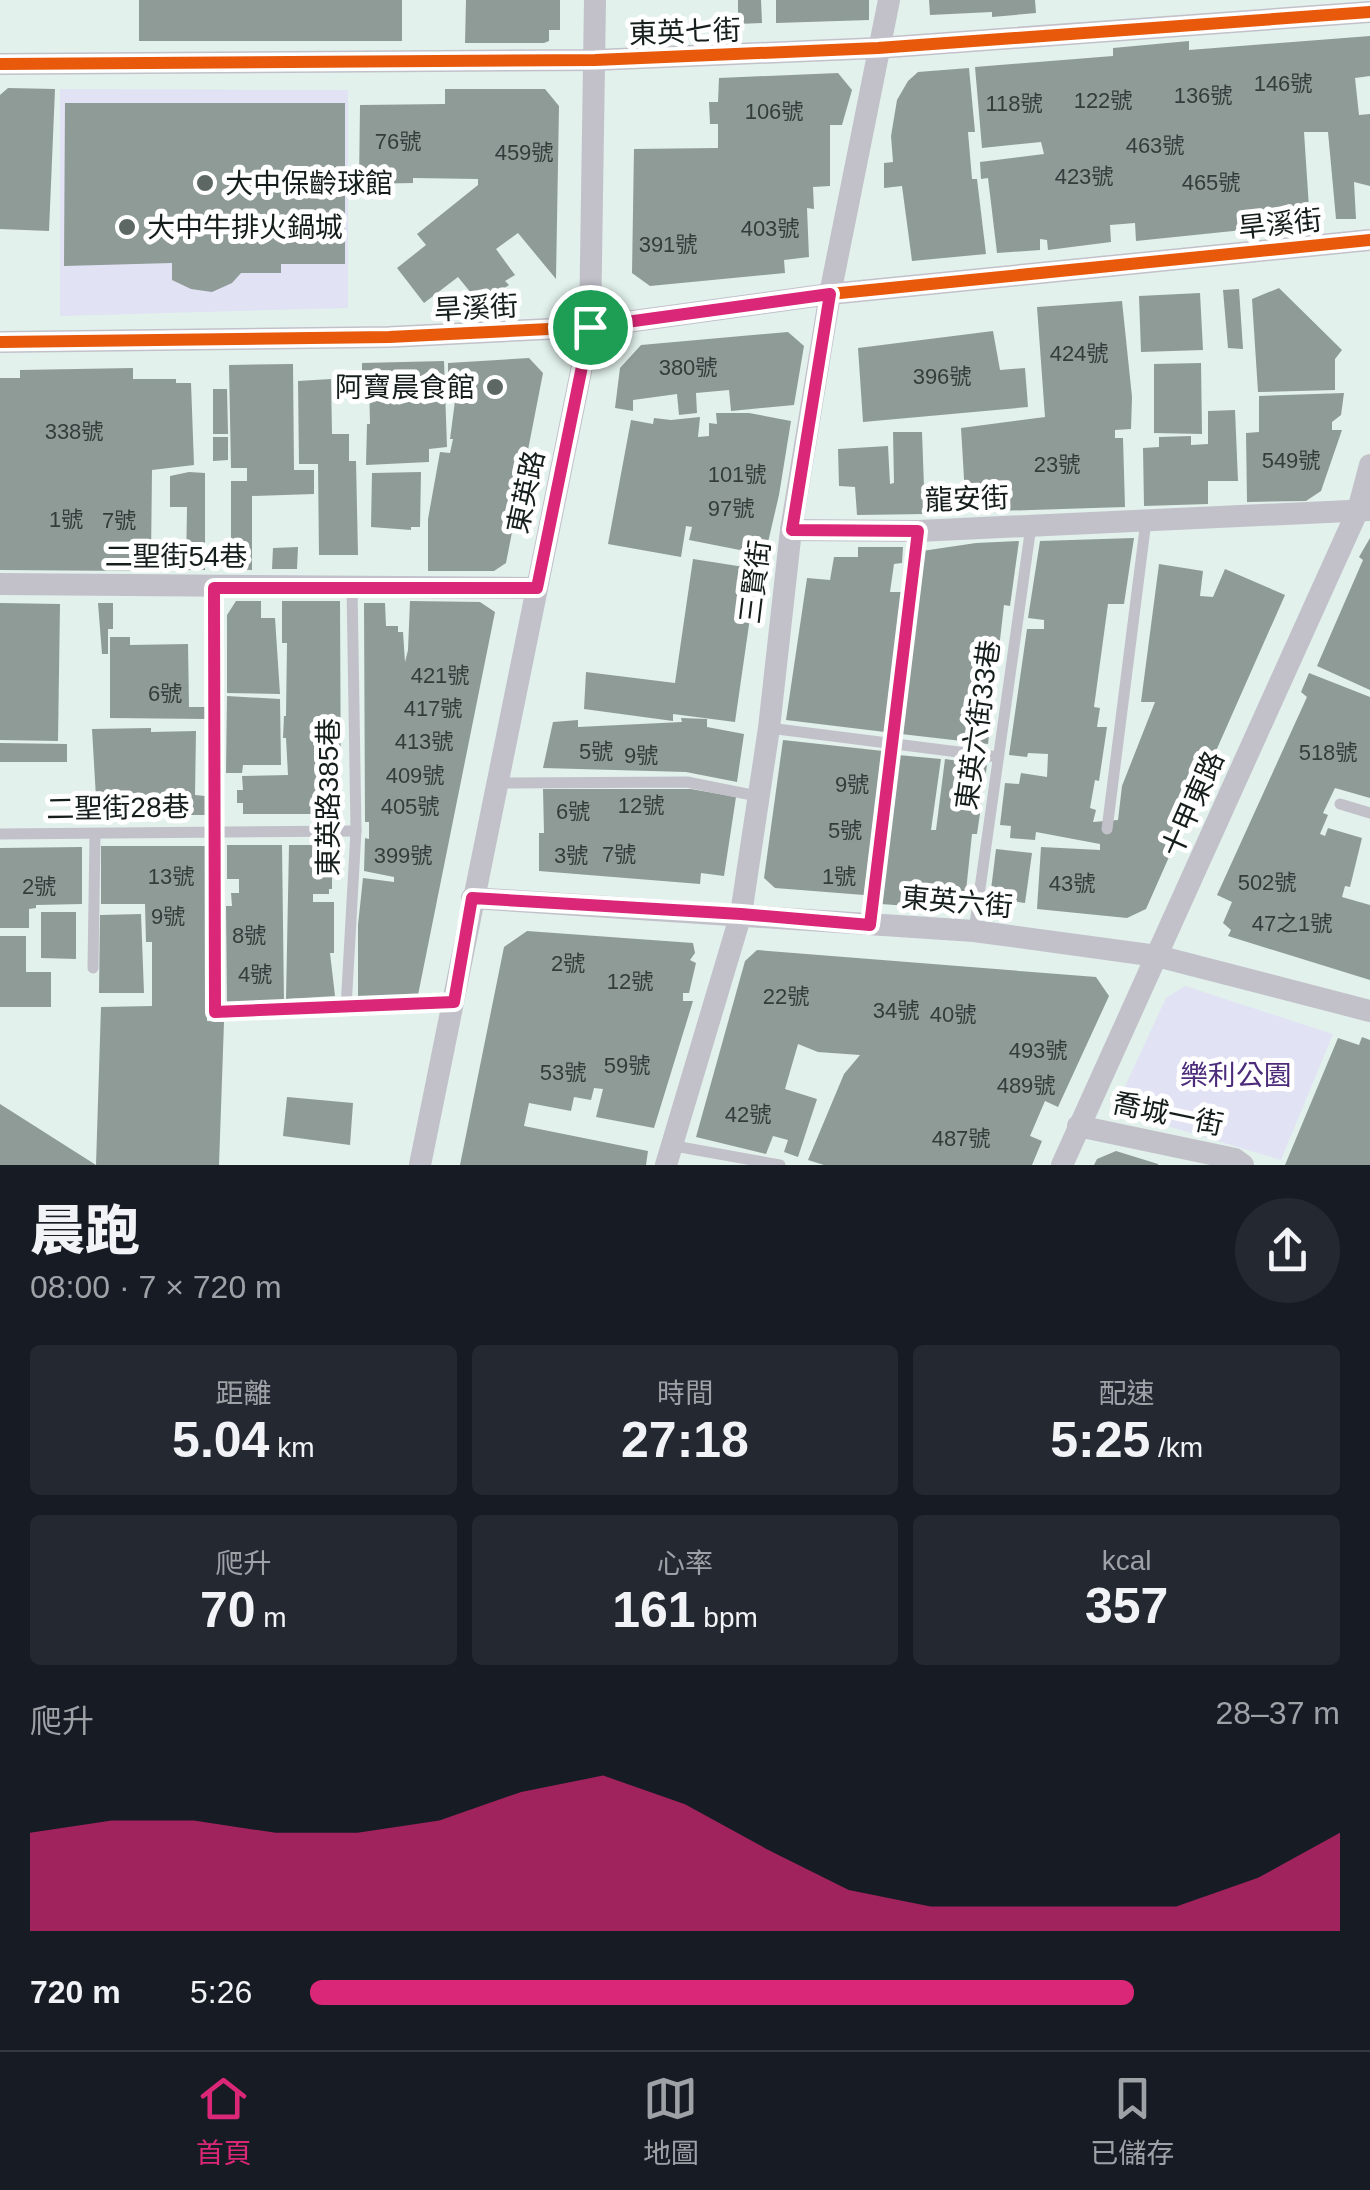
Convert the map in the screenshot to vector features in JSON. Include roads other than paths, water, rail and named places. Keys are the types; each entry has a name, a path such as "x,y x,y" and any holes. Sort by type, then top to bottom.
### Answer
{"street":[{"name":"東英路","path":"420,1165 590,327 596,0"},
{"name":"三賢街","path":"668,1155 741,914 769,728 792,530 830,294 889,0"},
{"name":"東英七街","path":"0,64 595,60 878,48 1370,12"},
{"name":"旱溪街","path":"0,342 369,337 590,327 830,294 1370,240"},
{"name":"十甲東路","path":"1062,1165 1364,510 1370,464"},
{"name":"龍安街","path":"792,530 918,531 1364,510"},
{"name":"二聖街54巷","path":"0,584 537,588"},
{"name":"東英六街","path":"472,898 974,932 1157,956 1370,1011"},
{"name":"喬城一街","path":"1078,1126 1235,1159 1243,1165"}],"lane":[{"path":"1107,829 1146,521"},
{"name":"東英六街33巷","path":"974,932 1031,526"},
{"path":"870,925 918,531"},
{"name":"東英路385巷","path":"346,1008 356,831 352,586"},
{"path":"214,588 215,1012 454,1002"},
{"path":"769,728 998,756"},
{"path":"498,783 687,782 757,796"},
{"path":"1340,804 1370,813"},
{"name":"二聖街28巷","path":"0,834 356,831"},
{"path":"93,968 95,834"},
{"path":"668,1155 780,1165"}],"place":[{"name":"大中保齡球館","path":"205,183"},
{"name":"大中牛排火鍋城","path":"127,227"},
{"name":"阿寶晨食館","path":"495,387"}],"park label":[{"name":"樂利公園","path":"1236,1075"}]}
